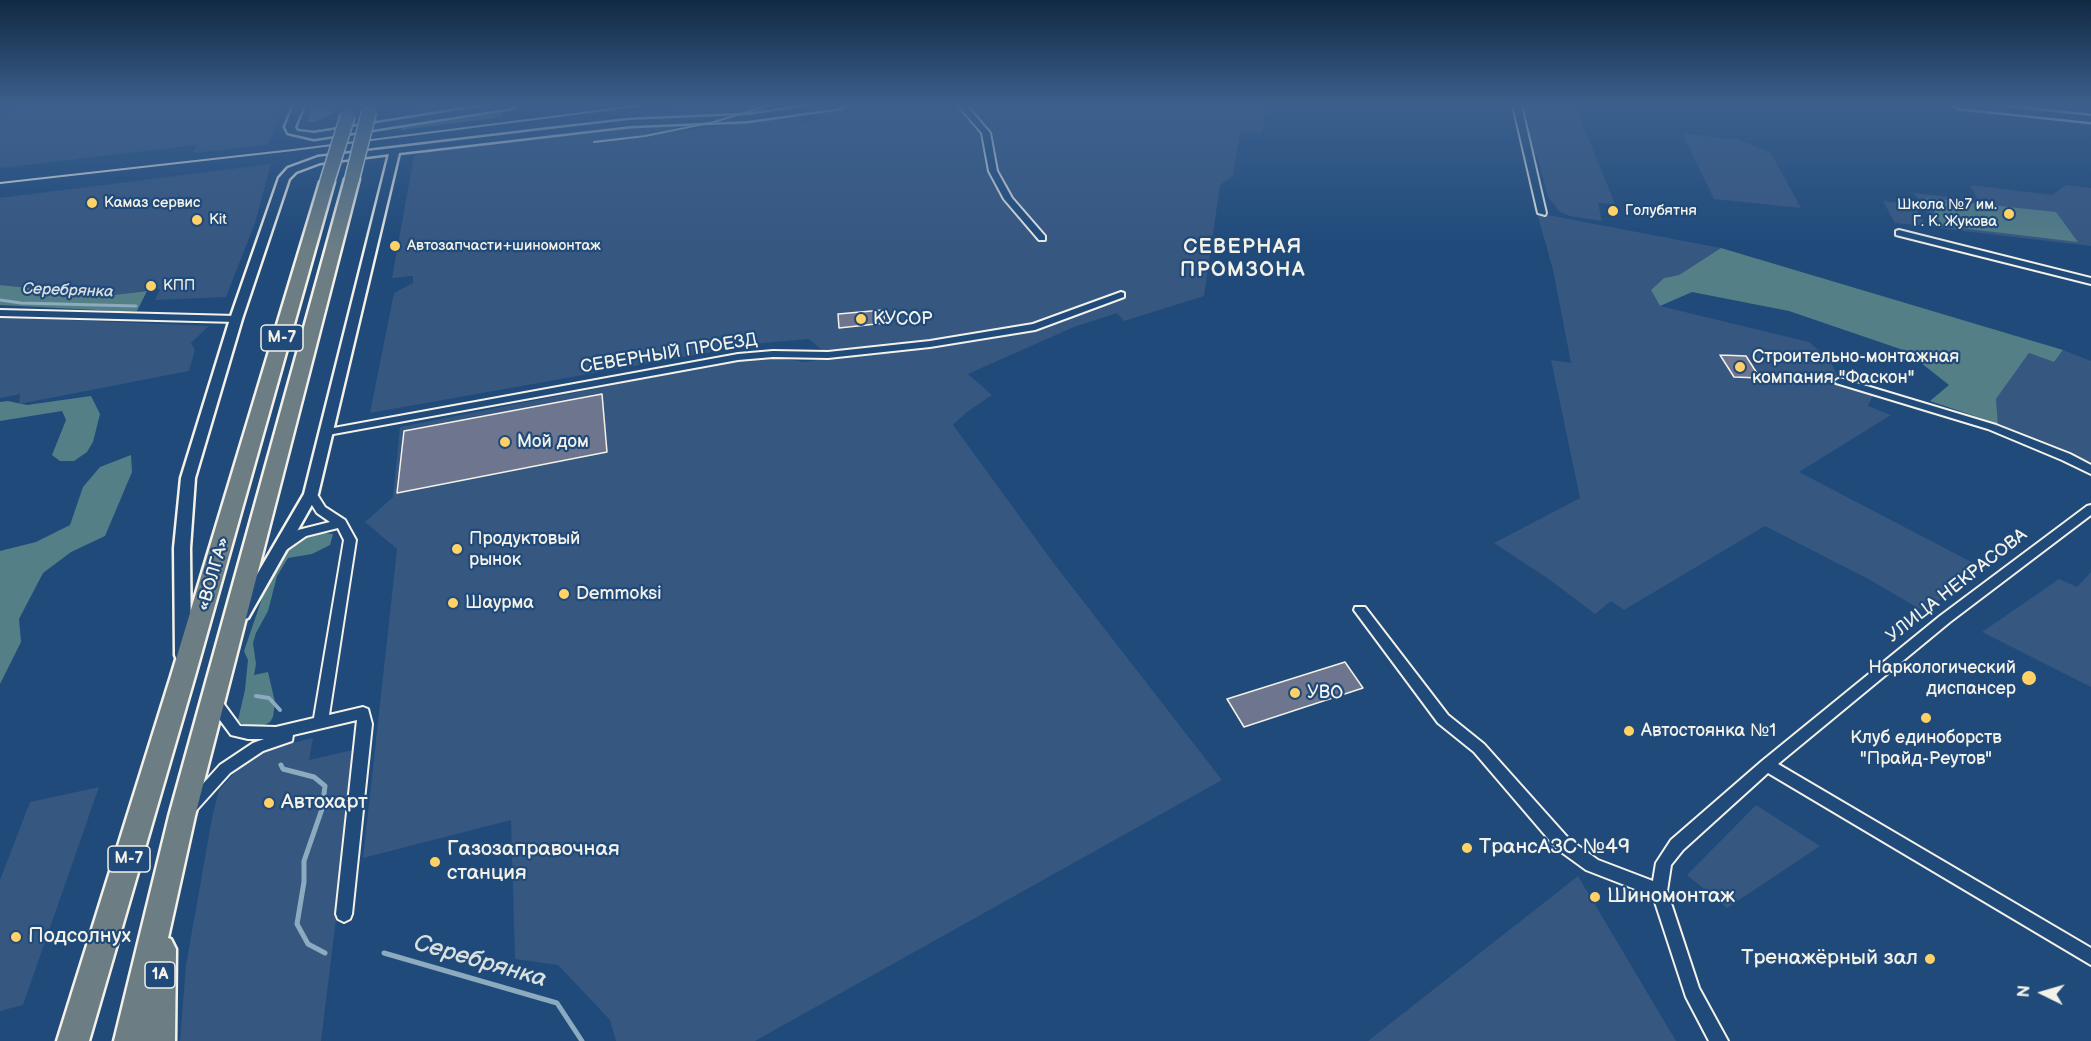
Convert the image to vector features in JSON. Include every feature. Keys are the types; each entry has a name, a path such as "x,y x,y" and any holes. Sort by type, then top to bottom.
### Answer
{"highway":[{"name":"«ВОЛГА»","path":"73,1041 183,676 336,154"},
{"name":"«ВОЛГА»","path":"130,1041 182,816 359,154"},
{"name":"1A","path":"159,1041 161,908"}],"street":[{"path":"183,676 183,548 188,478 236,319 284,178 298,166 318,160 373,154"},
{"path":"230,635 311,494 394,154"},
{"path":"990,154 993,171 1008,199 1042,238"},
{"path":"1528,154 1542,213"},
{"path":"1899,233 2091,281"},
{"name":"СЕВЕРНЫЙ ПРОЕЗД","path":"328,432 738,357 772,354 828,356 930,344 1035,327 1121,296"},
{"path":"0,313 236,319"},
{"path":"1840,381 1992,427 2066,457 2091,470"},
{"path":"311,494 321,510 341,523 350,540 321,722"},
{"name":"УЛИЦА НЕКРАСОВА","path":"1719,1041 1692,990 1659,891 1664,863 1677,845 1767,765 1945,619 2091,509"},
{"path":"277,551 302,532 341,523"},
{"path":"1360,610 1443,719 1479,748 1563,844 1592,865 1659,891"},
{"path":"213,700 236,731 276,733 321,722 363,716"},
{"path":"182,816 220,773 258,747 275,740 363,716"},
{"path":"344,914 363,716"},
{"path":"1767,765 2091,957"}],"shaded area":[{"path":"0,154 124,154 0,168"},
{"path":"421,154 1237,154 1233,176 1220,185 1204,296 1124,321 1117,313 1074,327 968,374 992,395 953,425 1052,561 1222,780 755,1041 616,1041 610,1020 558,965 515,959 511,820 363,858 397,549 365,522 393,497 400,427 740,360 773,357 805,362 831,358 809,339 763,343 370,413 394,293 413,283 413,276 392,278 414,156"},
{"path":"1534,154 1595,154 1615,204 1598,203 1602,221 1570,216 1560,212 1548,197 1537,155"},
{"path":"1692,154 1771,154 1801,208 1714,199"},
{"path":"271,164 255,223 226,297 155,300 160,289 105,296 0,285 0,198"},
{"name":"Школа №7 им. Г. К. Жукова","path":"1970,185 2052,195 2066,185 2091,188 2091,246 1937,228 1914,193 1978,200"},
{"path":"1883,201 1913,204 1926,226 1895,223"},
{"path":"1537,213 1721,248 1679,275 1664,278 1651,290 1660,306 1809,342 1830,360 1841,385 1873,395 1868,406 1891,415 1799,472 1981,567 1925,612 1870,580 1765,526 1624,610 1611,601 1595,614 1550,580 1494,543 1580,498 1551,360 1571,363 1553,270"},
{"path":"0,317 209,326 191,343 195,350 189,371 19,404 20,394 0,398"},
{"path":"2063,350 2091,361 2091,462 1998,424 1996,399 2029,353 2054,362"},
{"path":"2091,572 2091,687 1982,632 2059,579 2077,587"},
{"path":"313,738 309,760 357,749 321,1041 180,1041 186,965 219,790 245,761 263,750"},
{"path":"99,787 23,1005 0,1011 0,880 30,802"},
{"path":"1756,805 1820,846 1727,908 1687,875"},
{"path":"1578,876 1676,1041 1368,1041 1457,971"}],"green space":[{"path":"1926,198 2056,212 2078,242 1943,226"},
{"path":"1721,248 2063,350 2054,362 2029,353 1996,399 1998,424 1930,401 1949,385 1906,351 1789,311 1692,292 1660,306 1651,290 1664,278 1679,275"},
{"path":"0,285 105,296 147,291 137,311 116,311 0,305"},
{"path":"91,396 100,414 93,442 87,452 74,461 60,461 52,455 66,420 62,411 0,421 0,402 8,401 27,405"},
{"path":"131,455 132,472 105,536 71,552 43,573 19,619 21,642 0,684 0,551 36,542 70,525 83,487 100,467"},
{"path":"316,532 333,534 330,545 312,554 288,558 277,576 268,611 256,633 253,643 256,664 254,675 268,672 275,702 270,722 257,729 246,728 238,720 245,690 248,660 244,651 270,575 284,552 300,538"}],"building":[{"name":"КУСОР","path":"883,310 885,323 839,328 838,314"},
{"name":"Строительно-монтажная компания \"Фаскон\"","path":"1720,355 1746,356 1760,378 1734,377"},
{"name":"Мой дом","path":"602,394 607,452 397,493 404,431"},
{"name":"УВО","path":"1345,662 1363,688 1244,727 1227,699"}],"waterway":[{"name":"Серебрянка","path":"0,300 21,303 136,306"},
{"name":"Серебрянка","path":"256,696 269,698 280,710"},
{"name":"Серебрянка","path":"281,765 283,769 314,777 325,786 322,809 304,861 304,882 297,924 308,944 325,953"},
{"name":"Серебрянка","path":"384,953 557,1003 582,1041"}],"railway":[{"path":"0,183 261,154"}],"place":[{"name":"Камаз сервис","path":"92,203"},
{"name":"Голубятня","path":"1613,211"},
{"name":"Школа №7 им. Г. К. Жукова","path":"2009,214"},
{"name":"Kit","path":"197,220"},
{"name":"Автозапчасти+шиномонтаж","path":"395,246"},
{"name":"КПП","path":"151,286"},
{"name":"КУСОР","path":"861,319"},
{"name":"Строительно-монтажная компания \"Фаскон\"","path":"1740,367"},
{"name":"Мой дом","path":"505,442"},
{"name":"Продуктовый рынок","path":"457,549"},
{"name":"Demmoksi","path":"564,594"},
{"name":"Шаурма","path":"453,603"},
{"name":"Наркологический диспансер","path":"2029,678"},
{"name":"УВО","path":"1295,693"},
{"name":"Клуб единоборств \"Прайд-Реутов\"","path":"1926,718"},
{"name":"Автостоянка №1","path":"1629,731"},
{"name":"Автохарт","path":"269,803"},
{"name":"ТрансАЗС №49","path":"1467,848"},
{"name":"Газозаправочная станция","path":"435,862"},
{"name":"Шиномонтаж","path":"1595,897"},
{"name":"Подсолнух","path":"16,937"},
{"name":"Тренажёрный зал","path":"1930,959"}],"district":[{"name":"СЕВЕРНАЯ ПРОМЗОНА","path":"1243,260"}]}
